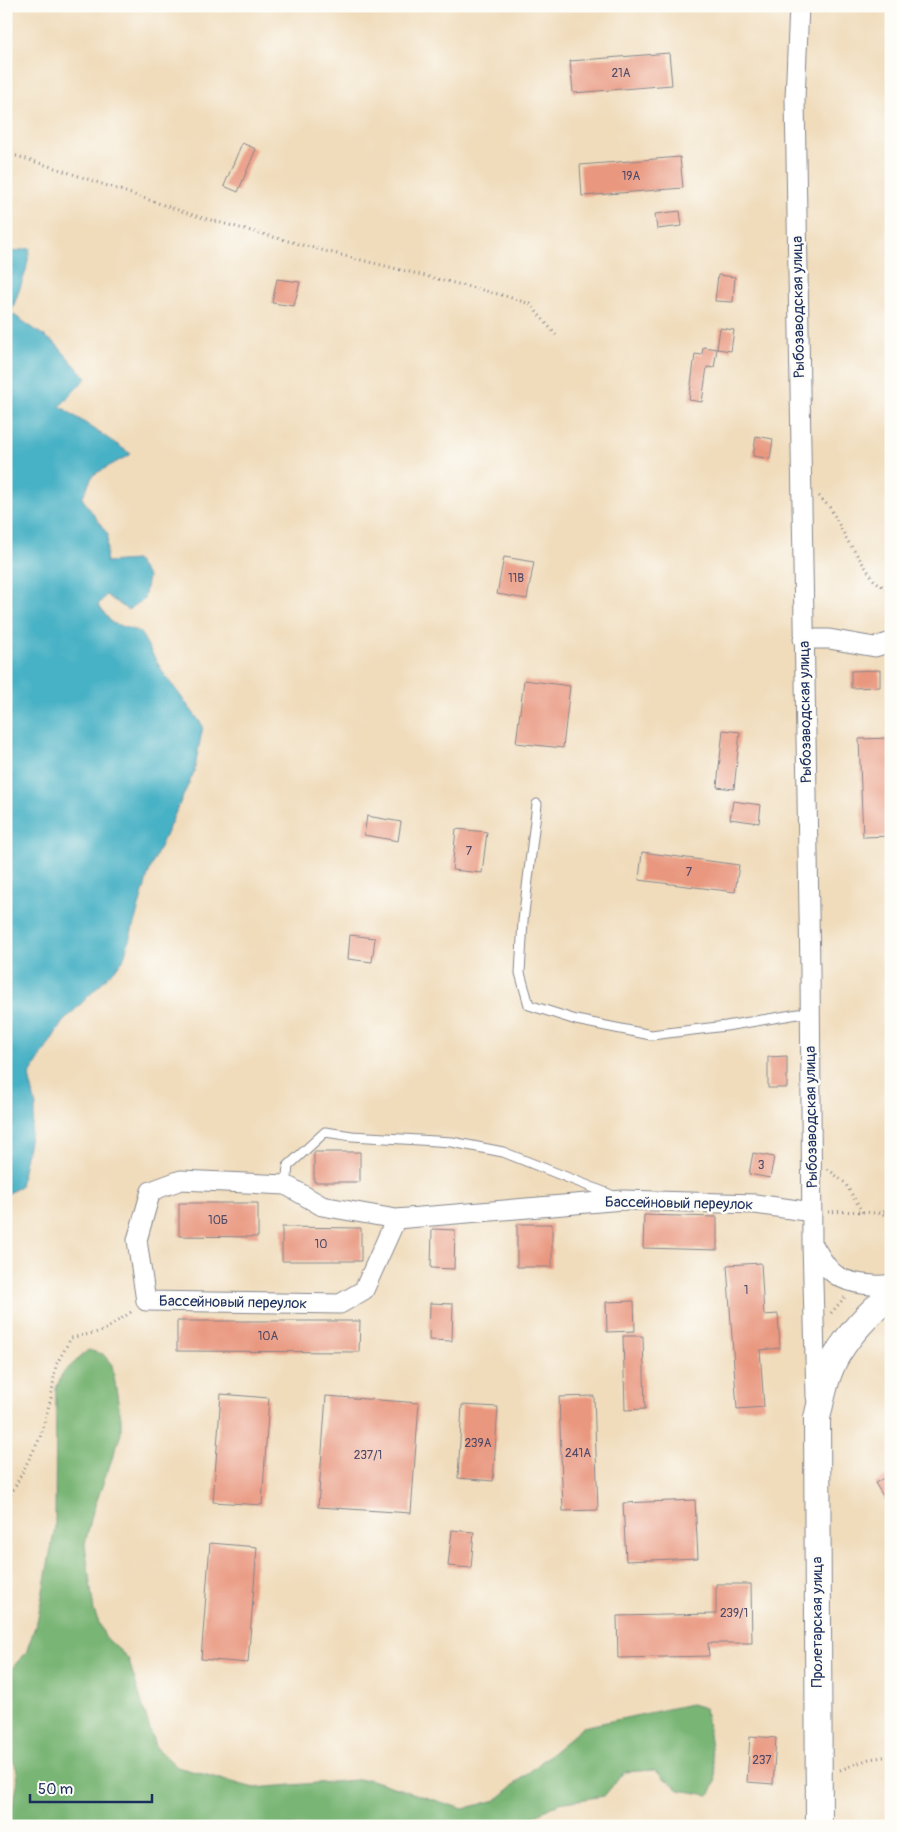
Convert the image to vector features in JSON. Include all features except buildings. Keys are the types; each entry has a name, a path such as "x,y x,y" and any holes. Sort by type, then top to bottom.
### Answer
{"main road":[{"name":"Пролетарская улица","path":"819,1826 817,1418 826,1383 837,1356 852,1334 879,1304 891,1294"}],"street":[{"name":"Рыбозаводская улица","path":"799,6 795,99 812,1243 817,1418"},
{"path":"803,639 829,639 875,647 891,642"},
{"name":"Бассейновый переулок","path":"396,1219 364,1290 340,1304 146,1301 137,1240 151,1191 181,1180 286,1185 322,1206 396,1219 623,1200 755,1204 812,1212"},
{"path":"812,1243 824,1263 837,1275 858,1283 882,1286 891,1284"}],"lane":[{"path":"537,804 523,922 520,973 529,1005 576,1020 651,1035 726,1026 810,1012"},
{"path":"286,1185 288,1166 325,1132 352,1136 452,1142 503,1152 623,1200"}],"path":[{"path":"6,155 17,156 61,170 196,216 321,250 502,295 530,304 556,335"},
{"path":"800,483 820,496 831,509 847,540 874,580 891,593"},
{"path":"812,1148 829,1169 845,1183 863,1213"},
{"path":"879,1214 891,1209"},
{"path":"812,1212 847,1211 891,1216"},
{"path":"6,1514 10,1498 40,1438 52,1398 56,1365 71,1338 103,1331 146,1301"},
{"path":"818,1778 869,1759 891,1756"}],"green space":[{"path":"88,1350 103,1354 112,1365 121,1418 121,1434 93,1511 85,1544 94,1611 105,1637 128,1658 155,1746 177,1767 254,1788 368,1779 463,1809 496,1800 583,1727 691,1704 705,1708 716,1781 709,1795 679,1790 654,1770 624,1772 604,1796 559,1803 515,1826 6,1826 6,1819 9,1816 16,1792 17,1775 16,1767 6,1755 6,1674 26,1653 38,1618 55,1527 56,1389 62,1374"}],"water":[{"path":"30,248 26,271 11,313 56,344 86,378 60,406 131,454 93,475 82,498 108,535 106,562 136,560 148,577 144,599 128,610 106,595 98,605 112,623 140,632 162,671 203,726 194,772 150,869 123,961 62,1023 29,1076 36,1106 20,1186 6,1195 6,253"}]}
